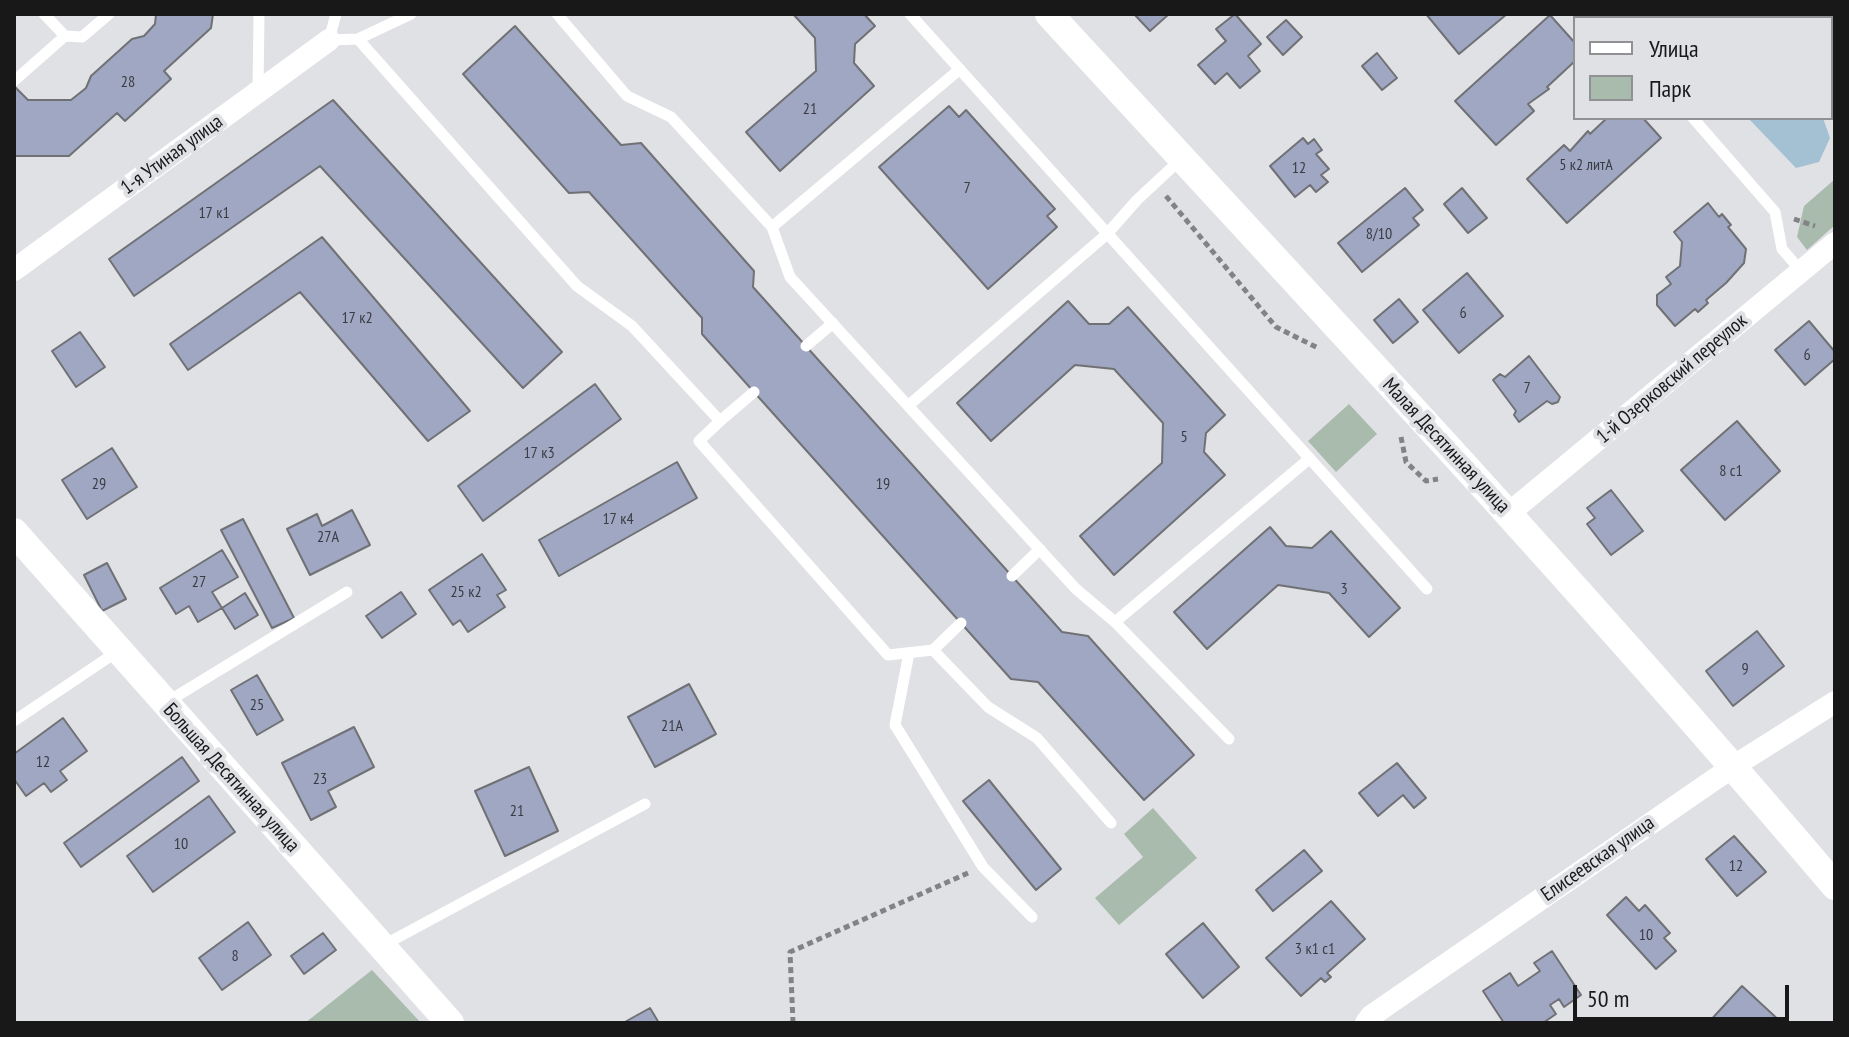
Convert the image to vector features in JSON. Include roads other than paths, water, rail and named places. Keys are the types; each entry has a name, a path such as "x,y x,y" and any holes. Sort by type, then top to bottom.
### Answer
{"street":[{"name":"Малая Десятинная улица","path":"1049,14 1508,514 1734,766 1835,886"},
{"name":"1-я Утиная улица","path":"14,270 329,40"},
{"name":"1-й Озерковский переулок","path":"1508,514 1801,271 1828,235"},
{"name":"Большая Десятинная улица","path":"14,532 450,1023"},
{"name":"Елисеевская улица","path":"1366,1023 1371,1016 1734,766 1835,702"}],"lane":[{"path":"44,14 65,36 82,37 109,14"},
{"path":"258,92 259,14"},
{"path":"337,14 329,40 358,39 411,14"},
{"path":"557,14 627,96 671,117 772,227 790,277 1076,589 1115,622 1229,739"},
{"path":"910,14 1427,589"},
{"path":"14,81 65,36"},
{"path":"358,39 577,286 632,326 720,421"},
{"path":"772,227 960,69"},
{"path":"1695,120 1775,212 1782,249 1801,271"},
{"path":"909,405 1107,234 1182,158"},
{"path":"806,346 833,323"},
{"path":"754,392 699,441 888,655 933,650 961,623"},
{"path":"1115,622 1309,459"},
{"path":"1012,576 1040,549"},
{"path":"165,704 347,592"},
{"path":"933,650 988,707 1037,738 1111,823"},
{"path":"14,721 118,651"},
{"path":"909,653 895,725 983,867 1032,917"},
{"path":"381,946 645,804"}],"water":[{"path":"1750,120 1824,120 1830,138 1819,162 1796,168"}]}
